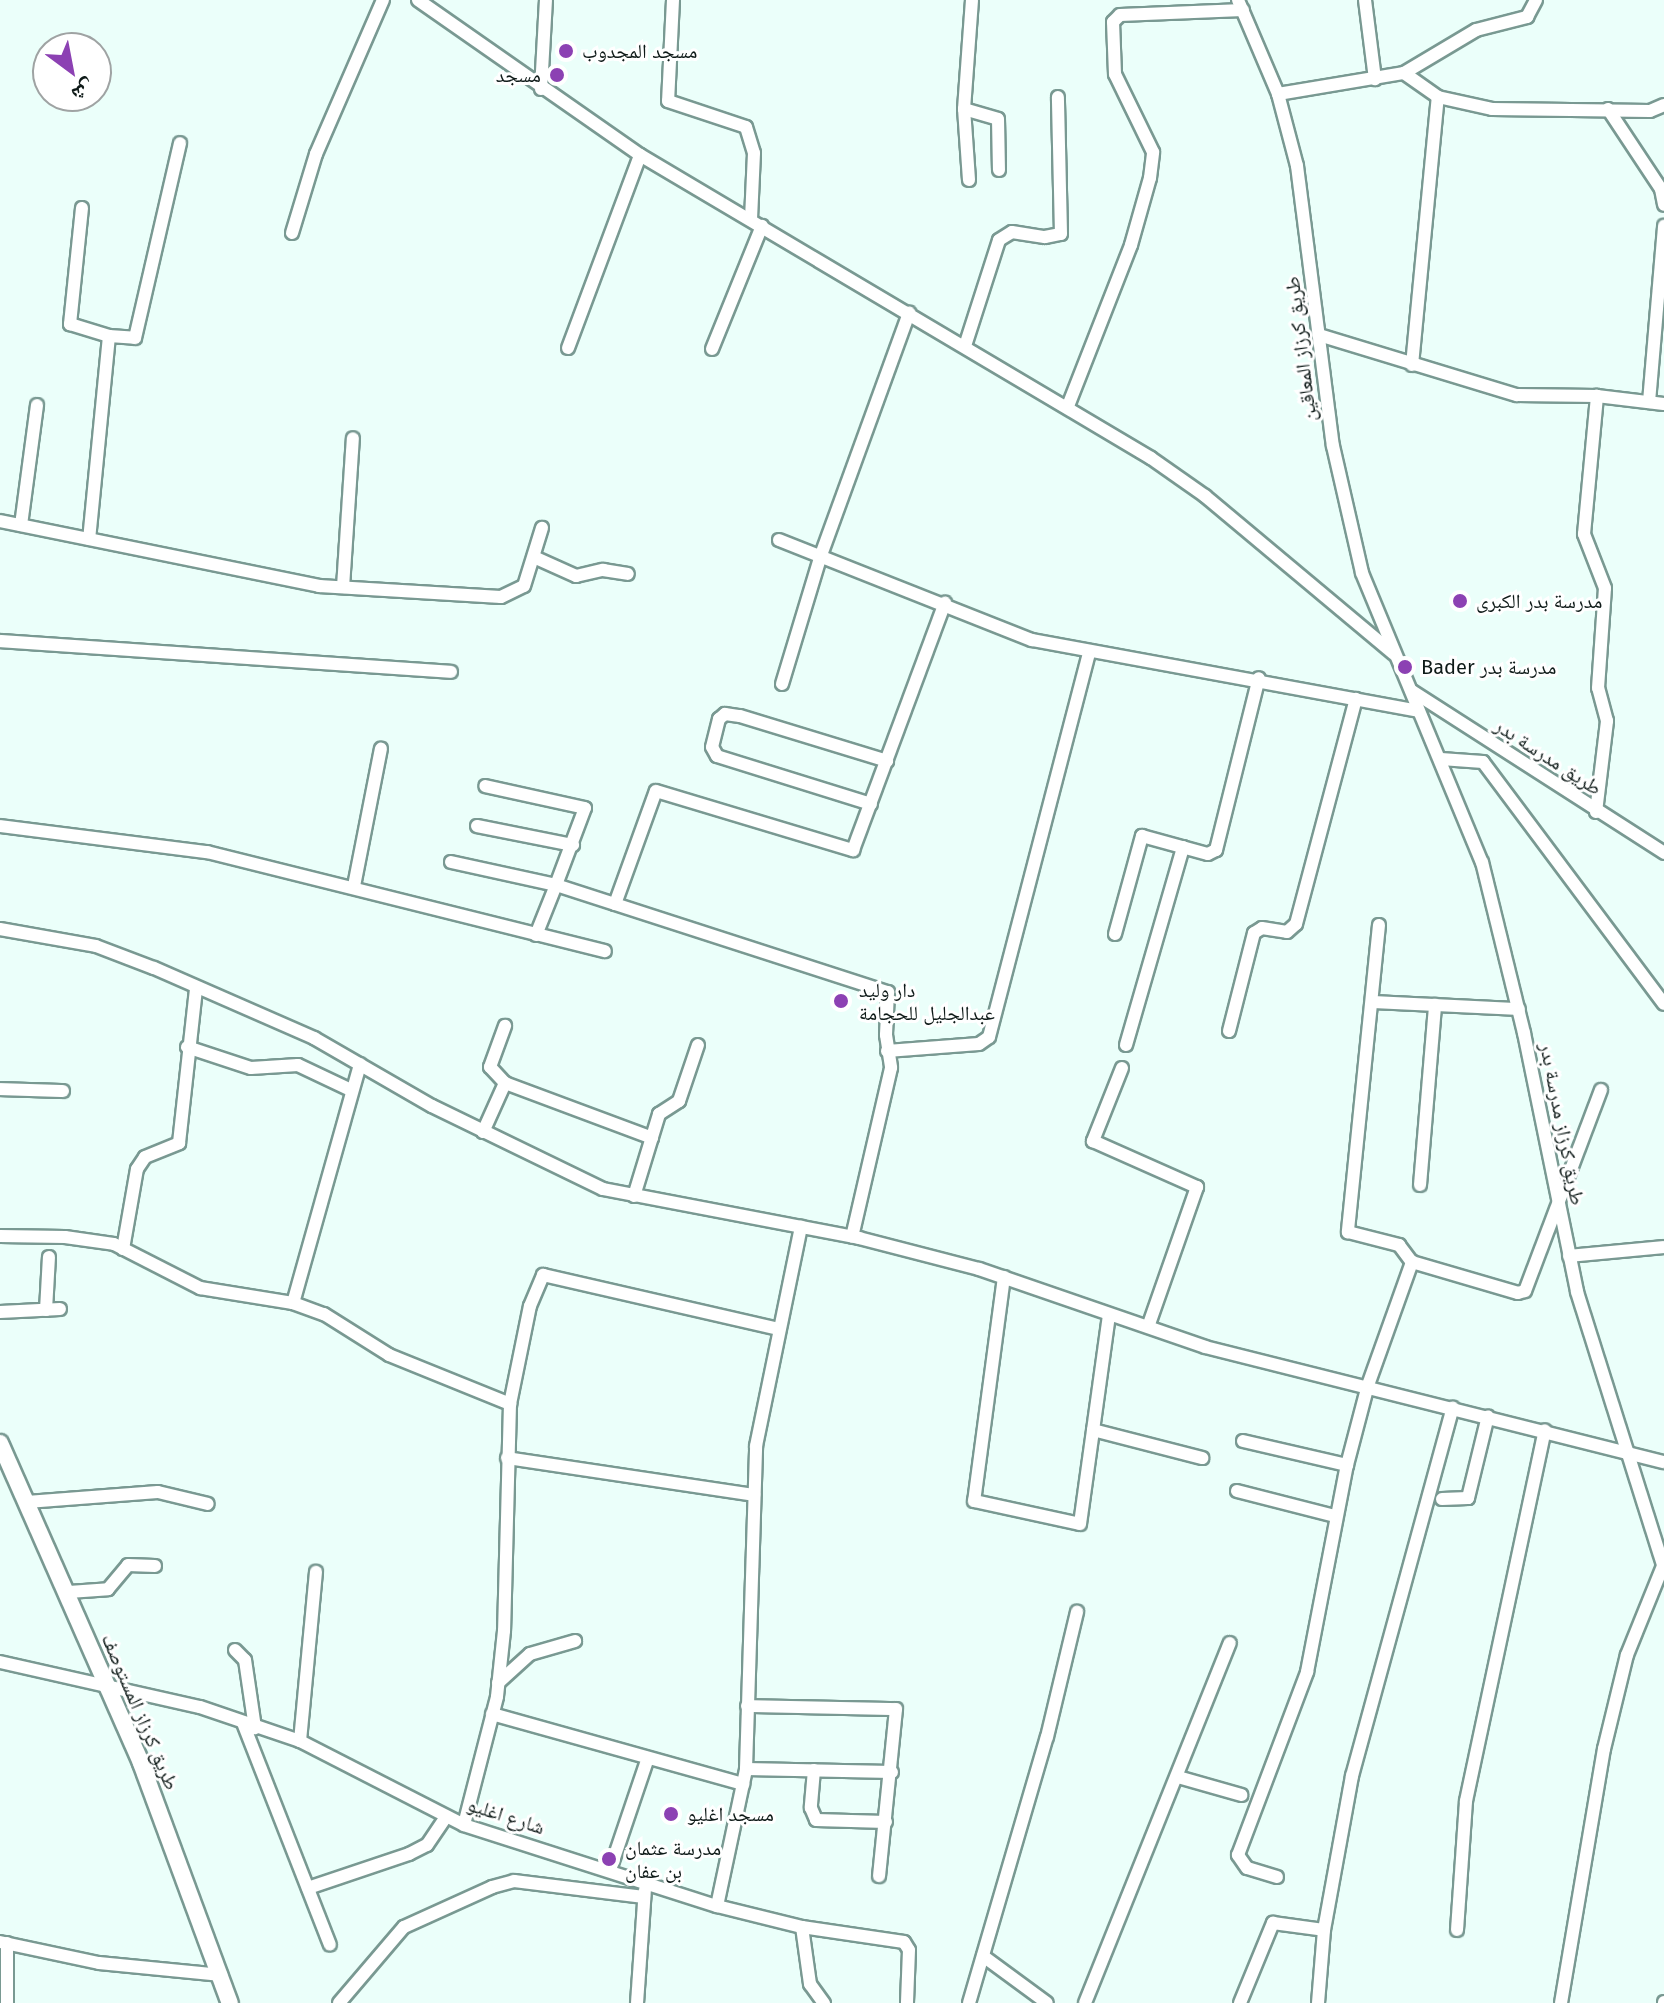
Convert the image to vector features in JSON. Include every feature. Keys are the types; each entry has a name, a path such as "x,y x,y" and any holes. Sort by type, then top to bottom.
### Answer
{"main road":[{"name":"طريق كرزاز المستوصف","path":"0,1443 107,1683 230,2003"}],"street":[{"path":"292,233 316,154 383,0"},
{"path":"418,0 541,89 640,155 1068,406 1205,496 1396,656"},
{"path":"541,89 546,0"},
{"path":"673,0 668,101 746,127 754,153 757,223 712,349"},
{"path":"969,180 964,109 972,0"},
{"path":"1365,0 1375,79"},
{"path":"1278,94 1404,73 1476,30 1527,17 1536,0"},
{"path":"1068,406 1131,245 1150,178 1153,152 1115,74 1113,22 1120,15 1170,17 1240,5"},
{"name":"طريق كرزاز المعاقين","path":"1240,5 1278,94 1297,166 1346,509 1362,573 1412,691"},
{"path":"1404,73 1438,97 1492,109 1650,111 1664,105"},
{"path":"965,346 999,240 1012,232 1045,237 1061,234 1058,97"},
{"path":"1412,365 1438,97"},
{"path":"964,109 998,119 999,170"},
{"path":"1608,109 1652,174 1664,205"},
{"path":"82,208 70,324 79,331 135,338 180,143"},
{"path":"568,348 640,155"},
{"path":"1649,402 1664,226"},
{"path":"782,684 821,555 909,313"},
{"path":"1319,335 1517,395 1597,396 1664,404"},
{"path":"89,539 109,336"},
{"path":"1596,812 1607,721 1598,688 1605,588 1584,534 1597,396"},
{"path":"21,525 37,405"},
{"path":"343,587 353,438"},
{"path":"0,521 343,587 501,597 524,586 536,558 542,528"},
{"path":"779,540 945,603 1032,640 1089,654 1259,678 1417,711"},
{"path":"536,558 576,576 603,570 628,574"},
{"path":"615,904 656,791 849,851 856,847 945,603"},
{"path":"0,641 451,672"},
{"path":"887,1051 979,1044 989,1037 1089,654"},
{"path":"1115,934 1142,836 1208,854 1216,850 1259,678"},
{"name":"طريق مدرسة بدر","path":"1412,691 1664,853"},
{"name":"طريق كرزاز مدرسة بدر","path":"1412,691 1417,711 1441,759 1482,862 1519,1009 1569,1256 1626,1452 1664,1567"},
{"path":"1229,1031 1254,933 1262,928 1287,932 1296,924 1356,699"},
{"path":"871,804 717,756 712,747 719,719 725,714 740,716 887,761"},
{"path":"354,886 381,749"},
{"path":"1441,759 1483,762 1664,1004"},
{"path":"485,786 583,805 573,845 536,935"},
{"path":"0,826 207,852 354,886 605,951"},
{"path":"477,826 573,845"},
{"path":"1126,1045 1183,847"},
{"path":"451,862 556,885 883,988 889,1000 887,1051 891,1068 852,1237"},
{"path":"1379,925 1374,1002 1348,1232 1399,1245 1412,1262 1518,1293 1525,1291 1601,1090"},
{"path":"0,929 118,953 196,990 314,1038 483,1132 603,1189 852,1237 1004,1277 1205,1347 1368,1385 1664,1462"},
{"path":"123,1249 137,1169 145,1157 179,1143 187,1047 196,990"},
{"path":"1374,1002 1519,1009"},
{"path":"1420,1185 1435,1005"},
{"path":"505,1026 490,1067 505,1083 652,1138"},
{"path":"634,1196 659,1114 681,1097 698,1045"},
{"path":"187,1047 251,1068 298,1065 351,1090"},
{"path":"293,1303 360,1064"},
{"path":"1122,1068 1093,1141 1197,1187 1148,1327"},
{"path":"483,1132 505,1083"},
{"path":"0,1089 63,1091"},
{"path":"717,1906 746,1769 754,1495 760,1410 801,1227"},
{"path":"0,1236 65,1237 123,1249 200,1288 293,1303 336,1320 389,1355 510,1404"},
{"path":"1569,1256 1664,1247"},
{"path":"46,1310 49,1257"},
{"path":"1277,1877 1247,1868 1238,1855 1307,1672 1347,1465 1368,1385 1412,1262"},
{"path":"464,1825 492,1714 504,1631 510,1404 530,1306 543,1275 779,1329"},
{"path":"1004,1277 972,1500 1080,1524 1109,1315"},
{"path":"0,1312 60,1309"},
{"path":"1318,2003 1324,1930 1352,1776 1453,1408"},
{"path":"1442,1499 1459,1503 1468,1498 1488,1416"},
{"path":"1093,1430 1202,1458"},
{"path":"1457,1930 1466,1801 1545,1430"},
{"path":"1243,1441 1347,1465"},
{"path":"507,1458 754,1495"},
{"path":"1237,1491 1335,1516"},
{"path":"27,1502 158,1492 208,1504"},
{"path":"69,1592 108,1589 128,1565 155,1566"},
{"path":"1561,2003 1604,1749 1627,1655 1664,1567"},
{"path":"300,1741 316,1572"},
{"path":"969,2003 1047,1737 1077,1612"},
{"path":"498,1683 545,1645 575,1641"},
{"path":"1085,2003 1230,1643"},
{"path":"235,1650 245,1660 249,1726 330,1945"},
{"name":"شارع اغليو","path":"0,1662 107,1683 300,1741 464,1825 610,1870 645,1890 802,1927 907,1944 907,2003"},
{"path":"747,1706 892,1705 897,1713 879,1876"},
{"path":"492,1714 743,1784"},
{"path":"610,1870 648,1758"},
{"path":"746,1769 892,1772"},
{"path":"814,1770 811,1808 816,1820 886,1822"},
{"path":"1178,1777 1241,1795"},
{"path":"308,1888 427,1845 446,1817"},
{"path":"339,2003 404,1927 492,1887 514,1881 645,1890 637,2003"},
{"path":"1240,2003 1273,1923 1324,1930"},
{"path":"802,1927 810,1984 824,2003"},
{"path":"7,2003 4,1943 99,1963 221,1975"},
{"path":"983,1956 1047,2003"}],"place":[{"name":"مسجد المجدوب","path":"566,51"},
{"name":"مسجد","path":"557,75"},
{"name":"مدرسة بدر الكبرى","path":"1460,601"},
{"name":"Bader مدرسة بدر","path":"1405,667"},
{"name":"دار وليد عبدالجليل للحجامة","path":"841,1001"},
{"name":"مسجد اغليو","path":"671,1814"},
{"name":"مدرسة عثمان بن عفان","path":"609,1859"}]}
